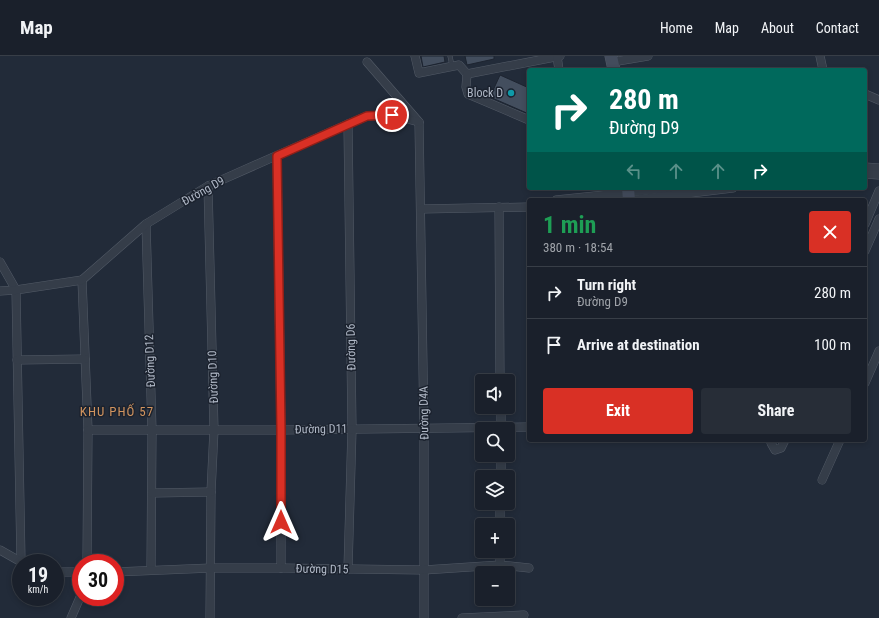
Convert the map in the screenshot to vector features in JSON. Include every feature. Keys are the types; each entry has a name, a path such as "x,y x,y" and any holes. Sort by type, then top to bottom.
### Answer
{"street":[{"path":"414,56 418,73 459,65 467,74 466,87 468,94 527,119"},
{"path":"467,74 558,56 560,68"},
{"path":"612,63 648,56"},
{"path":"820,56 823,68"},
{"path":"367,62 419,122"},
{"path":"867,95 879,100"},
{"name":"Đường D9","path":"82,280 146,224 208,186 367,116 392,115 419,122"},
{"name":"Đường D4A","path":"419,122 424,429 424,618"},
{"name":"Đường D6","path":"348,124 352,429 348,569"},
{"path":"277,156 281,430 281,568"},
{"path":"867,167 879,168"},
{"path":"867,174 879,175"},
{"name":"Đường D10","path":"208,186 214,430 210,618"},
{"path":"629,195 659,190"},
{"path":"585,198 703,190"},
{"path":"867,219 879,191"},
{"path":"499,207 500,374"},
{"path":"421,208 527,207"},
{"path":"867,246 879,219"},
{"name":"Đường D12","path":"146,224 152,430 151,570"},
{"path":"0,262 16,290 22,554"},
{"path":"0,291 82,280 88,430 87,554"},
{"path":"867,373 879,351"},
{"path":"17,360 85,359"},
{"name":"Đường D11","path":"515,428 527,427"},
{"name":"Đường D11","path":"88,430 475,428"},
{"path":"771,442 775,450 781,448 784,442"},
{"path":"822,480 839,442"},
{"path":"152,492 212,492"},
{"path":"0,550 12,557"},
{"path":"500,558 500,565"},
{"name":"Đường D15","path":"124,572 210,568 424,570 500,565 528,568"},
{"path":"71,618 76,606"},
{"path":"462,618 524,615"}],"lane":[{"path":"450,56 452,66"}],"building":[{"path":"421,56 444,56 445,62 423,67"},
{"path":"465,56 494,56 494,59 467,65"},
{"name":"Block D","path":"500,75 527,87 527,113 490,97"}],"place":[{"name":"Block D","path":"511,93"}],"district":[{"name":"KHU PHỐ 57","path":"117,411"}],"route":[{"path":"281,522 277,156 367,116 392,115"}]}
